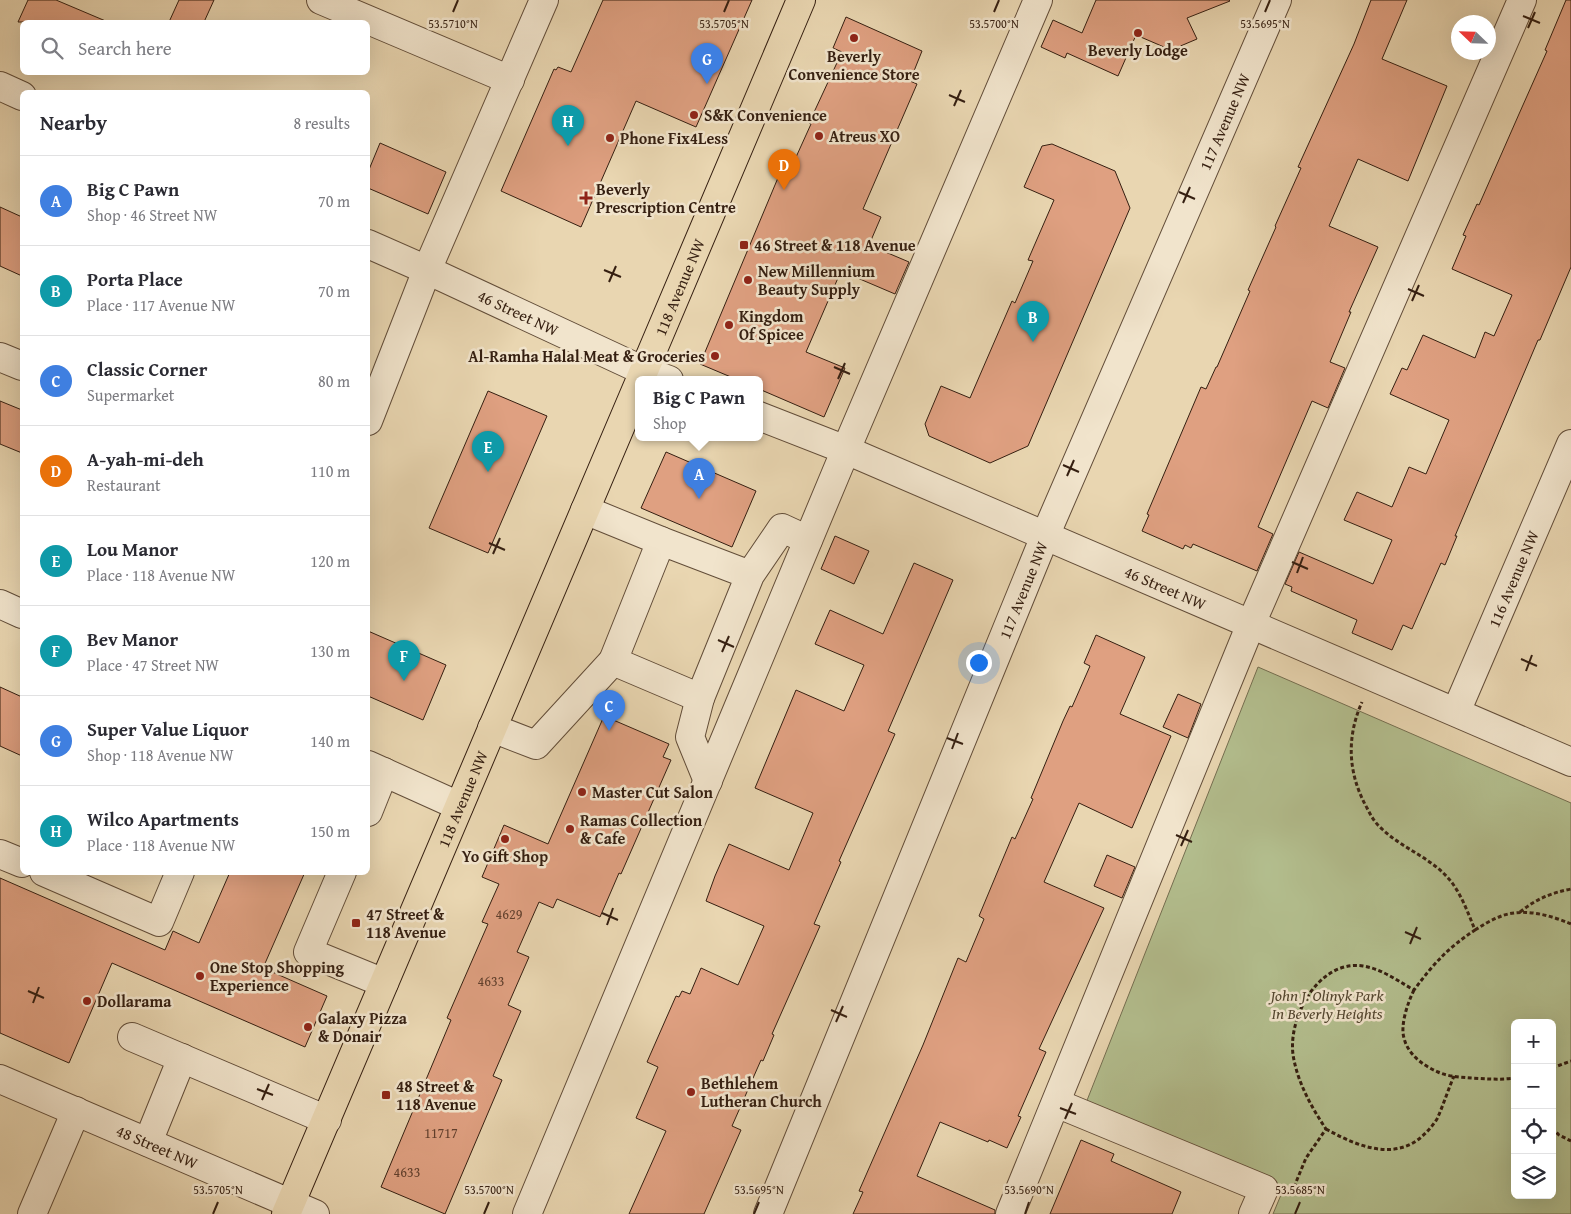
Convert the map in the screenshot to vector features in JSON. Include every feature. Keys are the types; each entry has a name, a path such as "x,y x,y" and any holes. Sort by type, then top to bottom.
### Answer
{"main road":[{"name":"118 Avenue NW","path":"649,376 801,0"},
{"name":"118 Avenue NW","path":"289,1209 585,510 635,406"}],"street":[{"path":"321,0 368,20"},
{"path":"370,416 427,270 544,0"},
{"path":"528,1214 808,540 1038,0"},
{"name":"117 Avenue NW","path":"768,1214 1045,536 1277,0"},
{"path":"1010,1214 1251,624 1522,0"},
{"path":"370,21 510,80"},
{"path":"0,86 20,95"},
{"name":"46 Street NW","path":"370,245 427,270 642,376"},
{"path":"0,357 20,365"},
{"name":"46 Street NW","path":"763,418 846,450 1571,762"},
{"name":"116 Avenue NW","path":"1456,712 1571,444"},
{"path":"585,510 750,574"},
{"path":"708,780 690,737 700,698 750,574 782,528 808,540"},
{"path":"492,728 536,745 612,661 661,541"},
{"path":"0,604 20,613"},
{"path":"612,661 700,698"},
{"path":"370,801 376,768 459,806"},
{"path":"0,854 20,862"},
{"path":"51,875 159,922 179,875"},
{"path":"341,875 308,952 384,983"},
{"path":"132,1037 327,1120"},
{"path":"148,1142 182,1058"},
{"name":"48 Street NW","path":"0,1079 148,1142 289,1209 315,1214"},
{"path":"1056,1103 1259,1202"},
{"path":"32,1214 76,1111"}],"path":[{"path":"1374,677 1360,705 1352,732 1350,752 1352,772 1357,786 1372,818 1381,829 1399,843 1426,859 1450,880 1459,894 1475,930"},
{"path":"1519,912 1534,901 1553,893 1571,889"},
{"path":"1511,1078 1484,1079 1454,1076 1440,1073 1420,1063 1404,1038 1404,1022 1409,1001 1414,990 1439,958 1455,943 1500,916 1519,912 1539,914 1571,924"},
{"path":"1414,990 1386,974 1362,966 1342,967 1324,977 1309,992 1300,1011 1292,1038 1293,1059 1313,1110 1326,1129 1343,1138 1370,1148 1385,1150 1403,1148 1415,1142 1427,1132 1436,1120 1454,1076"},
{"path":"1556,1067 1571,1061"},
{"path":"1259,1202 1294,1188 1306,1158 1326,1129"},
{"path":"1556,1131 1571,1141"}],"green space":[{"name":"John J. Olinyk Park In Beverly Heights","path":"1258,667 1571,803 1571,1214 1273,1214 1283,1190 1084,1108"}],"building":[{"path":"28,0 56,0 103,20 20,20 18,22"},
{"path":"179,0 214,0 205,20 170,20"},
{"path":"603,0 752,0 696,127 636,101 581,227 501,191 554,69 556,70 558,67 571,72"},
{"name":"Beverly Lodge","path":"1096,0 1230,1 1187,18 1197,39 1171,50 1136,35 1118,76 1067,53 1065,58 1041,47 1053,20 1082,33"},
{"path":"1371,0 1407,0 1382,59 1447,86 1408,181 1358,159 1329,226 1378,247 1349,312 1351,312 1330,362 1345,368 1328,408 1312,401 1258,527 1273,534 1257,571 1193,544 1191,548 1185,545 1183,549 1142,531 1149,515 1147,514 1201,387 1206,389 1250,291 1248,290 1301,168 1298,167 1354,44"},
{"path":"1566,0 1571,0 1571,267 1455,536 1457,536 1445,565 1441,563 1412,629 1403,625 1392,650 1352,633 1357,620 1291,591 1292,587 1285,584 1299,552 1373,584 1392,540 1344,520 1357,492 1392,507 1409,467 1426,474 1449,420 1390,394 1402,368 1407,370 1423,335 1475,358 1485,332 1494,336 1512,295 1452,269 1466,236 1463,235 1477,204 1479,205 1547,51 1545,50"},
{"path":"846,17 922,51 910,81 917,84 863,209 881,217 869,245 909,262 895,294 841,271 806,352 845,368 824,417 763,391 763,376 728,376 700,364 780,173 787,177 811,124 809,123 842,52 833,48"},
{"path":"380,143 446,172 428,214 370,189 370,167"},
{"path":"1052,144 1115,171 1130,208 1028,446 990,463 929,436 925,424 941,386 970,398 1012,301 1015,303 1033,261 1028,260 1054,200 1024,187 1042,146"},
{"path":"0,207 20,216 20,275 0,266"},
{"path":"488,391 547,416 488,553 429,528"},
{"path":"0,401 20,409 20,452 0,444"},
{"path":"666,452 756,491 732,547 641,508"},
{"path":"835,536 869,551 854,584 821,569"},
{"path":"914,563 953,580 888,731 895,734 839,861 841,862 814,924 820,926 772,1034 774,1035 763,1061 761,1060 732,1126 741,1130 704,1214 629,1214 666,1131 636,1118 658,1067 647,1062 676,996 679,997 682,991 690,994 701,968 738,985 764,926 706,901 715,876 729,844 789,870 813,813 755,788 796,690 844,711 864,665 815,644 830,610 883,634"},
{"path":"370,632 446,665 423,720 370,697"},
{"path":"1096,635 1145,657 1120,714 1171,736 1132,828 1079,803 1044,882 1104,908 1039,1049 1046,1052 1018,1116 1021,1117 1007,1148 940,1122 917,1176 995,1210 995,1214 853,1214 863,1192 859,1191 923,1045 958,958 966,962 984,919 979,916 1012,837 1015,839 1033,799 1031,798 1063,721 1070,706 1072,707 1090,666 1084,663"},
{"path":"0,687 20,696 20,755 0,746"},
{"path":"1178,694 1201,704 1188,738 1163,727"},
{"path":"604,716 669,744 663,757 671,760 600,917 557,899 553,908 539,902 517,952 529,957 508,1005 521,1011 493,1076 502,1080 445,1214 381,1187 451,1020 447,1018 488,924 482,922 499,884 482,877 504,825 548,844"},
{"path":"1107,855 1135,867 1122,898 1094,886"},
{"path":"229,875 304,875 263,968 327,996 305,1047 112,963 69,1063 0,1033 0,878 165,950 173,931 199,943"},
{"path":"1081,1140 1114,1154 1111,1161 1181,1192 1172,1214 1050,1214"}],"place":[{"name":"Beverly Lodge","path":"1138,33"},
{"name":"Beverly Convenience Store","path":"854,38"},
{"name":"Super Value Liquor","path":"707,84"},
{"name":"S&K Convenience","path":"694,115"},
{"name":"Atreus XO","path":"819,136"},
{"name":"Phone Fix4Less","path":"610,138"},
{"name":"Wilco Apartments","path":"568,146"},
{"name":"A-yah-mi-deh","path":"784,190"},
{"name":"Beverly Prescription Centre","path":"586,198"},
{"name":"46 Street & 118 Avenue","path":"744,245"},
{"name":"New Millennium Beauty Supply","path":"748,280"},
{"name":"Kingdom Of Spicee","path":"729,325"},
{"name":"Porta Place","path":"1033,342"},
{"name":"Al-Ramha Halal Meat & Groceries","path":"715,356"},
{"name":"Lou Manor","path":"488,472"},
{"name":"Big C Pawn","path":"699,499"},
{"name":"Bev Manor","path":"404,681"},
{"name":"Classic Corner","path":"609,731"},
{"name":"Master Cut Salon","path":"582,792"},
{"name":"Ramas Collection & Cafe","path":"570,829"},
{"name":"Yo Gift Shop","path":"505,839"},
{"name":"47 Street & 118 Avenue","path":"356,923"},
{"name":"One Stop Shopping Experience","path":"200,976"},
{"name":"Dollarama","path":"87,1001"},
{"name":"Galaxy Pizza & Donair","path":"308,1027"},
{"name":"Bethlehem Lutheran Church","path":"691,1092"},
{"name":"48 Street & 118 Avenue","path":"386,1095"}]}
